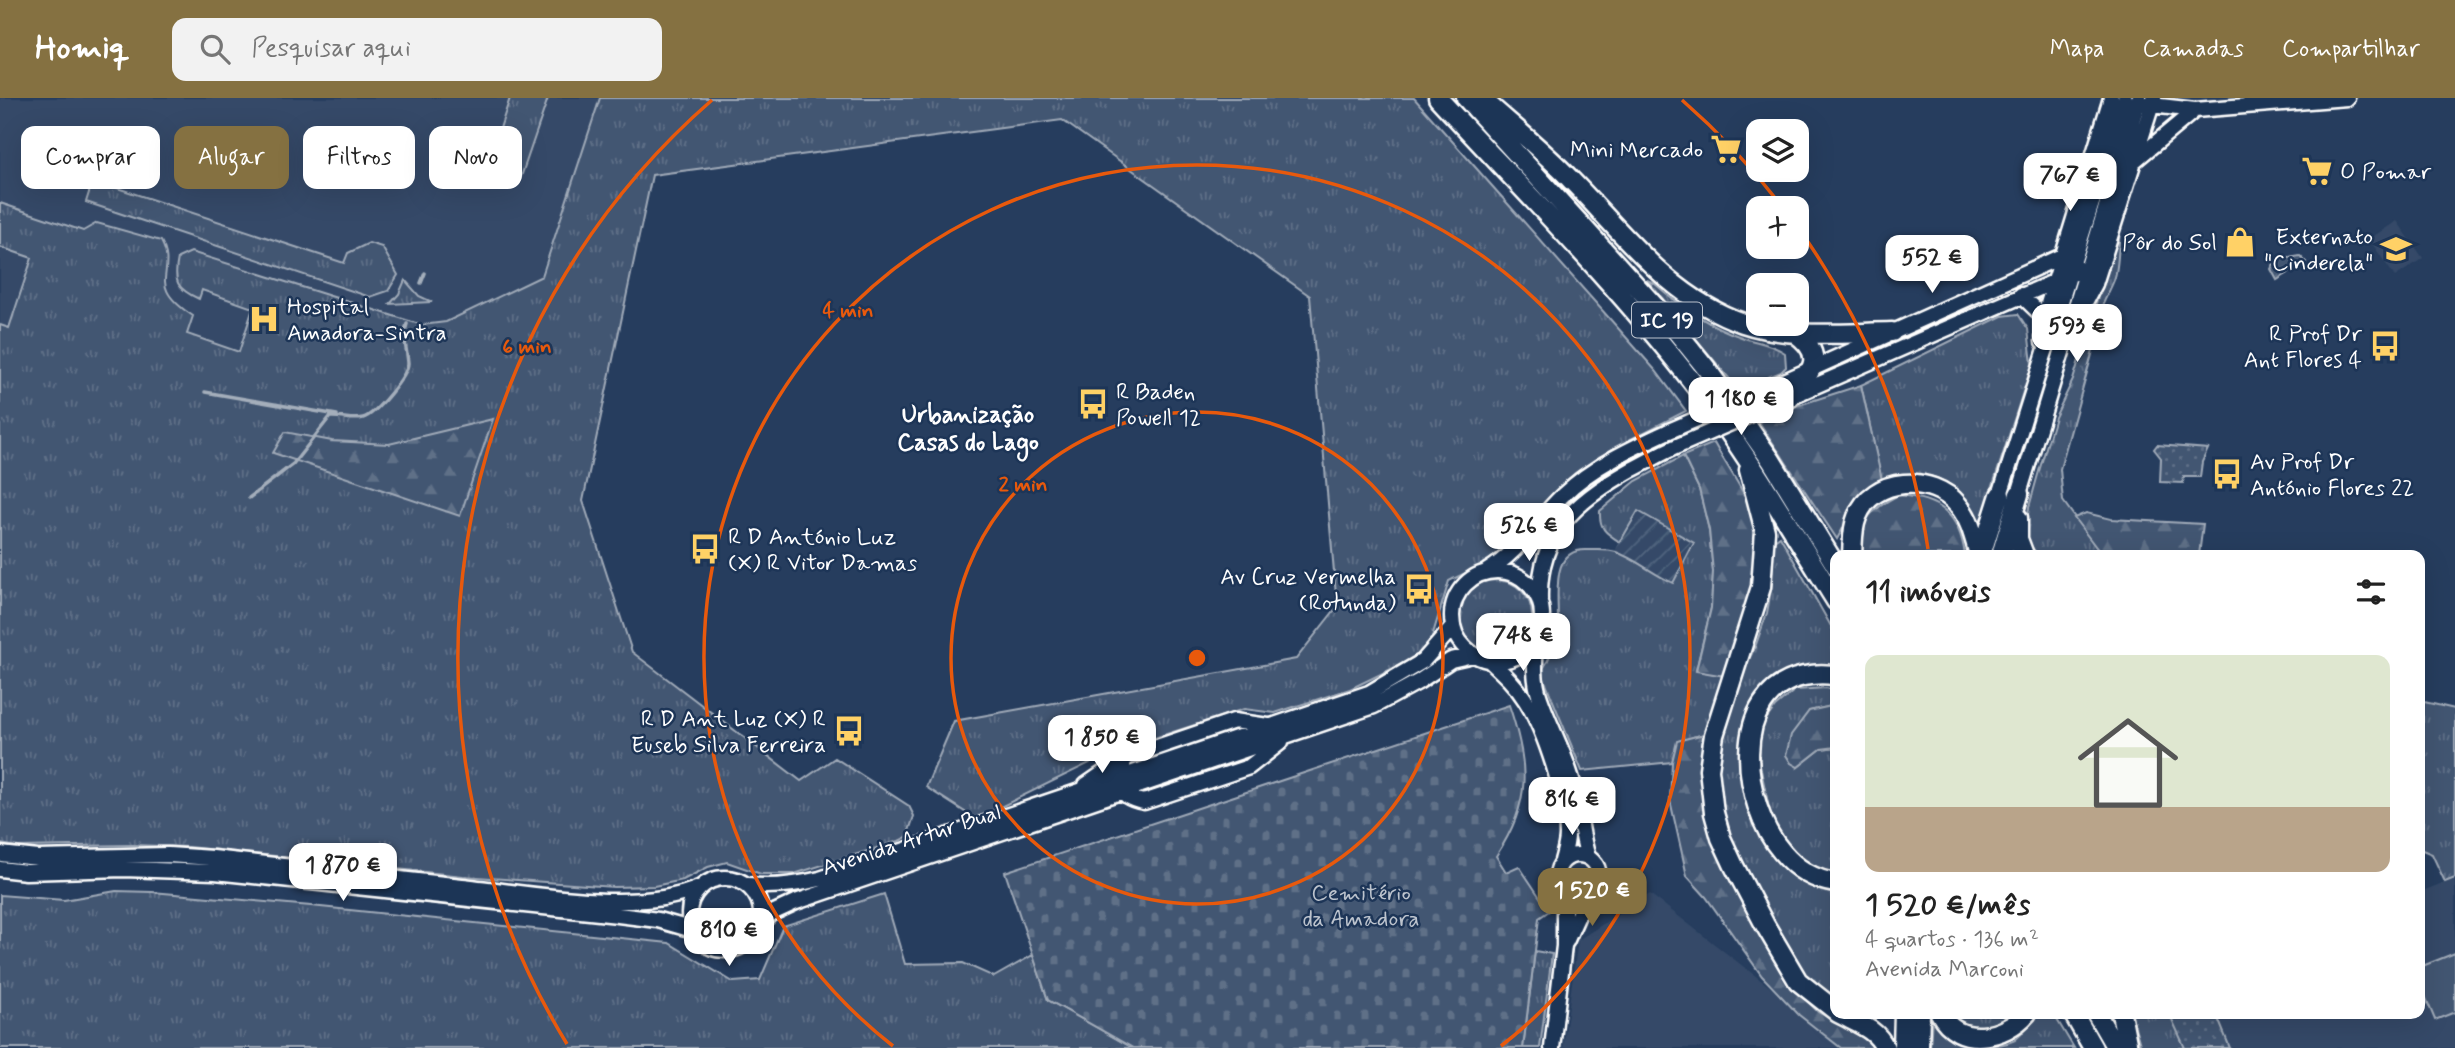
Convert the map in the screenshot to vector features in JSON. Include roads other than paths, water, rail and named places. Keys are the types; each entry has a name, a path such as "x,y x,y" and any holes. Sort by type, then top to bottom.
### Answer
{"highway":[{"name":"IC 19","path":"1438,98 1588,260 1690,379 1746,456 1830,591"},
{"name":"IC 19","path":"1466,98 1669,322 1706,368 1771,460 1830,556"},
{"path":"1481,98 1553,162 1645,260 1669,281 1710,308 1746,322"},
{"path":"1809,333 1892,332"},
{"path":"1783,391 1812,368 1811,348 1798,336"},
{"path":"1746,456 1765,531 1761,587 1714,735 1709,769 1714,813 1721,838 1734,866 1798,981 1830,1006"},
{"path":"1852,550 1857,514 1877,494 1903,483 1933,487 1956,502 1972,528 1979,550"},
{"path":"2002,550 2019,494"},
{"path":"2019,494 2018,539 2022,550"},
{"path":"1982,550 2000,495"},
{"path":"1830,676 1813,675 1788,680 1776,689 1763,702 1756,716 1750,735 1749,756 1750,777 1759,810 1781,851 1805,873 1830,882"},
{"path":"1850,1019 1871,1031 1885,1048"},
{"path":"1903,1048 1904,1019"},
{"path":"1919,1048 1920,1019"},
{"path":"1943,1019 1957,1032 1988,1037 2009,1029 2020,1019"},
{"path":"2076,1019 2093,1048"},
{"path":"2099,1019 2116,1048"},
{"path":"2122,1019 2128,1048"}],"street":[{"path":"2179,98 2195,110"},
{"path":"2132,100 2195,110 2347,98"},
{"path":"2019,494 2067,338 2133,162 2132,100"},
{"path":"2042,362 2044,317 2056,279 2132,100"},
{"path":"2095,263 2132,100"},
{"path":"2133,162 2195,110"},
{"path":"2000,495 2070,273 2068,251"},
{"path":"1812,368 2068,251 2095,263"},
{"path":"1486,572 1517,549 1554,504 1580,480 1631,449 1669,431 1783,391 1993,307 2095,263"},
{"path":"1985,290 1993,307"},
{"path":"2021,295 2044,317"},
{"path":"1563,892 1575,897 1587,895 1594,890 1599,878 1596,865 1588,857 1574,786 1566,759 1539,697 1535,672 1536,639 1540,628 1540,583 1550,542 1564,520 1602,487 1783,391"},
{"path":"1541,605 1535,592 1514,574 1486,572 1475,576 1458,593 1453,603 1453,626 1464,647 1490,661 1513,682 1527,703 1549,754 1561,792 1567,838 1562,862 1556,873 1563,892 1564,946 1552,1048"},
{"name":"Avenida Artur Bual","path":"760,926 770,914 796,902 1121,786 1269,726 1369,693 1423,661 1453,626"},
{"path":"1490,661 1516,657 1527,650 1536,639"},
{"name":"Avenida Artur Bual","path":"748,885 790,886 820,879 1074,794 1121,786 1291,734 1374,706 1451,660 1473,654"},
{"name":"Avenida Artur Bual","path":"1074,794 1125,758 1234,721 1269,726"},
{"path":"1121,786 1125,758"},
{"path":"0,854 25,858 135,855 202,858 584,899 659,899 685,895 719,878 734,878 748,885 761,904 760,926 742,947 725,950 706,944 693,930 658,920 618,915 215,872 169,869 26,872 0,869"},
{"path":"1562,862 1572,855 1588,857"},
{"path":"693,930 690,908 699,888"},
{"path":"1564,946 1587,895"}],"waterway":[{"path":"421,283 425,273"},
{"path":"249,498 293,464 330,417 363,418 383,402 407,369 407,324"},
{"path":"205,392 337,415"}],"place":[{"name":"Mini Mercado","path":"1726,149"},
{"name":"O Pomar","path":"2317,171"},
{"name":"Pôr do Sol","path":"2240,242"},
{"name":"Externato \"Cinderela\"","path":"2396,249"},
{"name":"Hospital Amadora-Sintra","path":"264,319"},
{"name":"R Prof Dr Ant Flores 4","path":"2385,346"},
{"name":"R Baden Powell 12","path":"1093,404"},
{"name":"Av Prof Dr António Flores 22","path":"2227,474"},
{"name":"R D António Luz (X) R Vitor Damas","path":"705,549"},
{"name":"Av Cruz Vermelha (Rotunda)","path":"1419,589"},
{"name":"R D Ant Luz (X) R Euseb Silva Ferreira","path":"849,731"}],"district":[{"name":"Urbanização Casas do Lago","path":"968,428"}],"park label":[{"name":"Cemitério da Amadora","path":"1361,905"}]}
